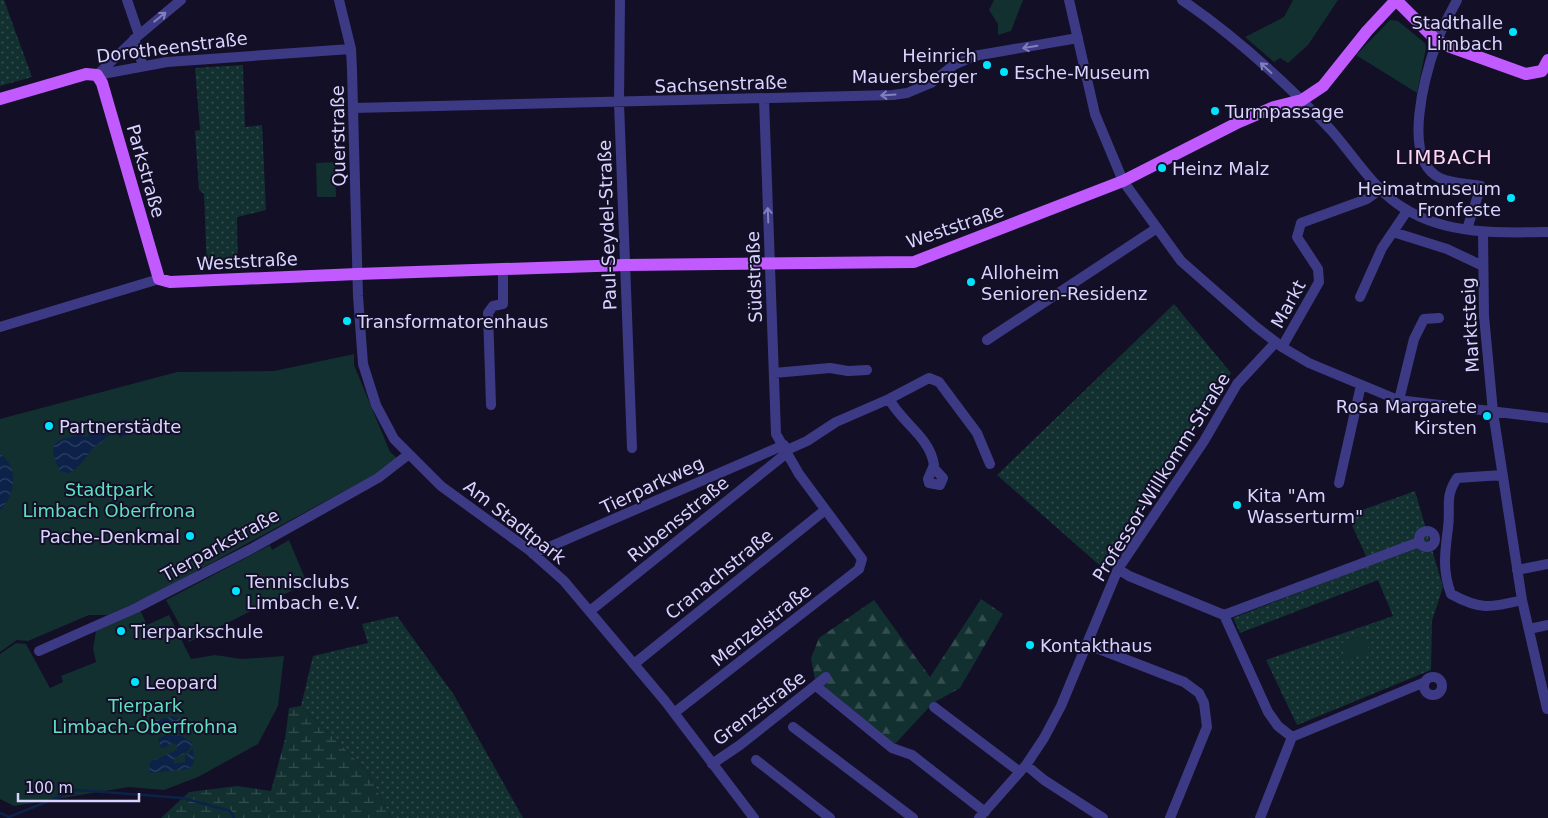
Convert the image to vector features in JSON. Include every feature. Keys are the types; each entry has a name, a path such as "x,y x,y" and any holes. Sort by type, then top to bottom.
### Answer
{"main road":[{"name":"Weststraße","path":"159,279 170,282 625,266 914,262 1123,181 1239,122 1274,107 1302,100 1323,86 1367,31 1396,0"},
{"path":"1396,0 1437,41 1476,58 1520,72 1534,73 1546,68"},
{"name":"Dorotheenstraße","path":"0,99 86,74 97,75"},
{"name":"Parkstraße","path":"97,75 102,83 159,279"}],"street":[{"path":"127,0 143,66"},
{"path":"97,75 137,37 181,0"},
{"name":"Querstraße","path":"339,0 351,50 357,274"},
{"name":"Paul-Seydel-Straße","path":"620,0 619,103 632,448"},
{"path":"1069,0 1095,114 1123,181 1181,261 1279,344 1309,363 1360,386 1398,400 1548,418"},
{"path":"1182,0 1210,18 1302,100 1381,189 1407,211 1436,222 1482,232 1548,232"},
{"path":"1457,0 1437,41 1417,118 1419,145 1426,163 1439,178 1481,186 1467,229"},
{"name":"Sachsenstraße","path":"353,108 619,103 907,93 931,83 954,65 974,56 1078,38"},
{"name":"Dorotheenstraße","path":"97,75 143,66 230,56 351,50"},
{"name":"Südstraße","path":"764,99 776,434 799,474 862,558"},
{"name":"Markt","path":"1279,344 1319,282 1318,269 1297,237 1301,223 1367,199 1381,189"},
{"path":"1360,298 1382,248 1407,211"},
{"path":"987,340 1157,228"},
{"path":"1393,232 1446,250 1483,266"},
{"name":"Marktsteig","path":"1482,232 1484,316 1493,412 1516,570 1537,672 1547,709"},
{"path":"491,405 488,313 493,306 503,304 503,270"},
{"name":"Am Stadtpark","path":"357,274 363,364 376,405 394,439 441,486 533,554 564,581 674,713 754,818"},
{"name":"Weststraße","path":"0,327 159,279"},
{"path":"1398,400 1414,339 1424,319 1439,318"},
{"name":"Professor-Willkomm-Straße","path":"816,686 892,748 912,754 982,815 1023,769 1044,738 1060,706 1118,569 1204,441 1237,384 1279,344"},
{"path":"774,373 830,368 848,371 867,370"},
{"path":"786,449 808,441 836,422 889,399 929,378 938,382 977,433 990,464"},
{"path":"1339,483 1360,386"},
{"path":"889,399 899,416 928,446 933,456 933,467"},
{"name":"Tierparkweg","path":"533,554 786,449"},
{"name":"Rubensstraße","path":"590,611 786,449"},
{"name":"Tierparkstraße","path":"39,651 136,608 251,548 378,478 409,454"},
{"path":"1502,475 1457,478 1449,491 1448,527 1444,559 1445,579 1451,594 1471,605 1484,608 1522,600"},
{"name":"Cranachstraße","path":"634,664 825,510"},
{"path":"1118,569 1129,576 1224,615 1419,542"},
{"name":"Menzelstraße","path":"674,713 859,569 862,558"},
{"path":"1516,570 1548,564"},
{"path":"1224,615 1268,712 1278,726 1292,737"},
{"path":"1529,629 1548,625"},
{"path":"1086,644 1184,682 1199,693 1204,703 1207,728 1170,818"},
{"name":"Grenzstraße","path":"712,764 740,745 826,677"},
{"path":"1260,818 1292,737 1425,682"},
{"path":"934,707 1023,769 1044,780 1103,818"},
{"path":"793,727 913,818"},
{"path":"756,760 830,818"}],"green space":[{"path":"0,0 4,0 32,77 0,86"},
{"path":"994,0 1023,0 1011,31 998,35 998,24 989,10"},
{"path":"1293,0 1338,0 1308,45 1288,63 1280,58 1274,62 1245,37 1284,17"},
{"path":"1390,20 1398,21 1425,43 1426,48 1417,93 1356,55"},
{"path":"243,65 245,127 262,125 266,210 237,217 238,270 207,270 204,194 199,190 195,131 200,130 195,68"},
{"path":"335,162 336,197 317,197 316,163"},
{"path":"1174,304 1231,373 1106,571 997,475"},
{"name":"Stadtpark Limbach Oberfrona","path":"354,354 354,365 390,452 397,458 374,475 154,594 108,615 89,615 28,641 17,640 0,652 0,419 177,372 274,371"},
{"path":"1415,491 1443,587 1432,621 1431,670 1297,725 1266,660 1393,616 1378,580 1240,633 1233,618 1370,565 1351,523 1354,513"},
{"name":"Tennisclubs Limbach e.V.","path":"289,540 307,583 189,642 166,600 270,545 272,550"},
{"path":"981,599 1003,614 960,688 933,703 894,745 816,686 811,658 819,638 874,600 930,677"},
{"name":"Tierpark Limbach-Oberfrohna","path":"140,610 147,625 169,615 191,659 215,655 242,659 284,656 278,706 258,744 198,777 164,790 129,787 14,806 0,799 0,654 16,643 26,644 50,688 63,682 61,676 96,662 93,649 96,631"},
{"path":"397,616 454,695 523,818 391,818 368,772 301,706 313,656 368,643 362,624"},
{"path":"1362,634 1370,652 1346,661 1340,644"},
{"path":"301,706 368,772 391,818 161,818 189,792 237,786 271,791 285,739 289,708"}],"water":[{"path":"124,419 132,421 135,425 120,438 115,426 116,422"},
{"path":"92,428 104,429 104,440 94,447 73,471 69,473 60,471 53,450 56,443 74,436 86,437 90,434"},
{"path":"0,454 11,466 13,481 9,497 0,510"},
{"path":"171,717 183,719 187,722 188,733 167,730 153,736 143,732 148,722"},
{"path":"167,735 181,736 192,742 188,751 174,759 174,764 185,762 185,757 193,748 194,763 188,769 150,773 150,762 177,750 177,745 173,743 161,748 158,738"}],"waterway":[{"path":"104,437 108,435"},
{"path":"0,813 9,817 76,790 183,798 230,811 234,818"}],"place":[{"name":"Stadthalle Limbach","path":"1513,32"},
{"name":"Heinrich Mauersberger","path":"987,65"},
{"name":"Esche-Museum","path":"1004,72"},
{"name":"Turmpassage","path":"1215,111"},
{"name":"Heinz Malz","path":"1162,168"},
{"name":"Heimatmuseum Fronfeste","path":"1511,198"},
{"name":"Alloheim Senioren-Residenz","path":"971,282"},
{"name":"Transformatorenhaus","path":"347,321"},
{"name":"Rosa Margarete Kirsten","path":"1487,416"},
{"name":"Partnerstädte","path":"49,426"},
{"name":"Kita \"Am Wasserturm\"","path":"1237,505"},
{"name":"Pache-Denkmal","path":"190,536"},
{"name":"Tennisclubs Limbach e.V.","path":"236,591"},
{"name":"Tierparkschule","path":"121,631"},
{"name":"Kontakthaus","path":"1030,645"},
{"name":"Leopard","path":"135,682"}],"district":[{"name":"LIMBACH","path":"1444,157"}]}
